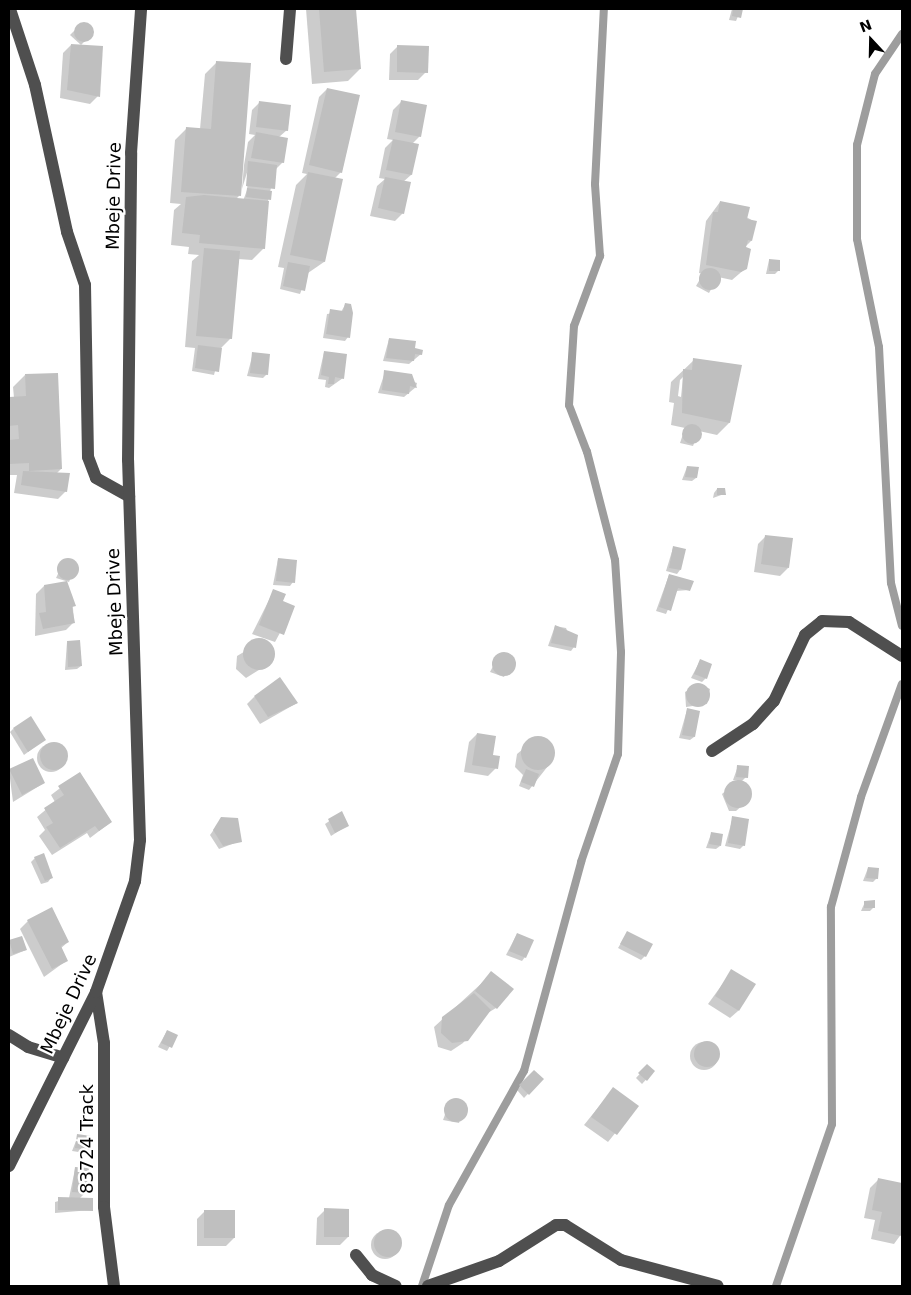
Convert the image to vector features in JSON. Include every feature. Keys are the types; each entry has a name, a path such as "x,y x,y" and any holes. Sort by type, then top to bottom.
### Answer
{"street":[{"path":"10,9 35,85 67,232 85,285 88,457 96,478 129,496"},
{"name":"Mbeje Drive","path":"9,1166 96,992 130,899 140,840 129,496 131,153 140,9"},
{"path":"286,59 290,9"},
{"path":"712,752 747,729 774,701 805,635 822,621 849,622 902,656"},
{"name":"83724 Track","path":"96,992 104,1043 104,1207 114,1286"},
{"path":"9,1035 28,1047 63,1058"},
{"path":"428,1286 493,1264 556,1225 565,1225 621,1260 718,1286"},
{"path":"356,1255 372,1275 396,1286"}],"building":[{"path":"319,9 356,9 361,69 324,72"},
{"path":"733,9 743,9 741,18 732,16"},
{"path":"84,22 91,25 94,32 91,39 84,42 77,39 74,32 77,25"},
{"path":"71,44 103,46 100,97 67,90"},
{"path":"397,45 429,46 428,73 397,72"},
{"path":"216,61 251,63 241,196 181,192 186,127 211,129"},
{"path":"327,88 360,95 342,173 309,165"},
{"path":"401,100 427,105 421,137 395,132"},
{"path":"259,101 291,105 288,131 256,127"},
{"path":"256,132 288,138 284,163 251,158"},
{"path":"393,139 419,144 412,175 386,170"},
{"path":"248,161 277,165 275,189 246,186"},
{"path":"308,172 343,179 325,262 290,255"},
{"path":"385,177 411,182 404,214 378,208"},
{"path":"247,188 272,191 271,200 246,197"},
{"path":"204,195 269,201 265,249 199,243 200,235 182,233 186,197"},
{"path":"720,201 750,207 747,219 757,221 752,241 748,240 746,247 751,249 747,269 741,272 706,265 713,212 718,212"},
{"path":"204,248 240,251 232,339 196,336"},
{"path":"769,259 780,260 780,271 769,271"},
{"path":"288,262 310,266 305,291 283,286"},
{"path":"710,268 718,271 721,279 718,287 710,290 702,287 699,279 702,271"},
{"path":"345,303 351,304 353,313 350,338 326,334 330,309 343,311"},
{"path":"389,338 416,341 415,348 423,350 422,355 415,354 414,361 386,358"},
{"path":"198,345 222,348 219,372 195,368"},
{"path":"324,351 347,354 344,379 335,377 334,384 328,384 329,377 321,375"},
{"path":"252,352 270,354 268,375 250,373"},
{"path":"693,358 742,365 730,423 682,413 683,369 692,370"},
{"path":"384,370 412,374 417,388 410,386 409,394 382,390"},
{"path":"58,373 62,469 29,471 29,463 9,464 9,440 19,439 18,425 9,426 9,397 26,396 25,374"},
{"path":"688,424 696,424 702,430 702,438 696,444 688,444 682,438 682,430"},
{"path":"687,466 699,467 697,478 685,477"},
{"path":"23,471 70,473 67,492 21,485"},
{"path":"717,488 725,488 726,495 717,495"},
{"path":"765,535 793,538 789,568 761,564"},
{"path":"673,546 686,549 681,570 669,568"},
{"path":"68,558 76,561 79,569 76,577 68,580 60,577 57,569 60,561"},
{"path":"278,558 297,560 295,583 276,581"},
{"path":"669,574 694,581 690,591 678,588 671,611 659,607"},
{"path":"67,581 76,606 72,607 75,623 43,629 39,613 46,612 44,585"},
{"path":"273,589 286,594 283,601 295,606 284,635 259,625"},
{"path":"555,625 578,635 576,648 551,643"},
{"path":"259,638 271,642 275,654 271,666 259,670 247,666 243,654 247,642"},
{"path":"80,640 82,666 68,667 67,641"},
{"path":"504,652 512,656 516,664 512,672 504,676 496,672 492,664 496,656"},
{"path":"700,659 712,664 707,679 694,674"},
{"path":"280,677 298,703 268,717 254,696"},
{"path":"698,683 703,684 709,690 709,700 703,706 698,707 693,706 687,700 686,695 687,690 693,684"},
{"path":"687,708 700,711 695,737 682,735"},
{"path":"31,716 46,740 28,752 13,728"},
{"path":"477,733 496,736 493,755 500,756 498,769 472,765"},
{"path":"538,736 550,741 555,753 550,765 538,770 526,765 521,753 526,741"},
{"path":"54,742 64,746 68,756 64,766 54,770 44,766 40,756 44,746"},
{"path":"33,758 45,783 22,795 9,769"},
{"path":"737,765 749,766 748,778 736,777"},
{"path":"526,769 539,774 534,787 521,782"},
{"path":"80,772 112,822 99,831 95,826 60,848 46,827 53,823 44,808 64,795 58,786"},
{"path":"738,780 748,784 752,794 748,804 738,808 728,804 724,794 728,784"},
{"path":"342,811 349,826 335,833 328,819"},
{"path":"732,816 749,819 745,846 728,843"},
{"path":"221,817 238,818 242,842 223,846 213,830"},
{"path":"711,832 723,834 721,846 709,844"},
{"path":"44,853 53,878 45,881 34,857"},
{"path":"868,867 879,868 878,879 866,878"},
{"path":"875,900 875,908 864,908 864,901"},
{"path":"52,907 69,942 61,946 68,961 52,969 27,920"},
{"path":"627,931 653,944 646,957 620,944"},
{"path":"517,933 534,940 526,958 509,951"},
{"path":"22,936 27,950 13,954 9,940"},
{"path":"731,969 756,984 739,1011 715,996"},
{"path":"491,971 514,989 497,1009 475,991"},
{"path":"474,993 491,1010 468,1041 452,1043 441,1033 442,1017"},
{"path":"167,1030 178,1035 172,1048 161,1043"},
{"path":"707,1041 717,1044 720,1054 717,1064 707,1067 697,1064 694,1054 697,1044"},
{"path":"647,1064 655,1071 647,1081 638,1073"},
{"path":"534,1070 544,1079 529,1095 519,1085"},
{"path":"613,1087 639,1106 617,1135 591,1117"},
{"path":"456,1098 465,1101 468,1110 465,1119 456,1122 447,1119 444,1110 447,1101"},
{"path":"77,1134 91,1136 90,1150 75,1148"},
{"path":"75,1167 89,1168 86,1193 72,1192"},
{"path":"878,1178 902,1183 902,1236 878,1231 882,1212 872,1210"},
{"path":"58,1197 93,1198 93,1211 58,1210"},
{"path":"324,1208 349,1209 349,1237 324,1237"},
{"path":"204,1210 235,1210 235,1238 204,1238"},
{"path":"388,1229 398,1233 402,1243 398,1253 388,1257 378,1253 374,1243 378,1233"}],"waterway":[{"path":"422,1286 449,1205 524,1071 581,862 618,754 621,652 615,560 587,452 569,405 574,326 600,256 595,184 604,9"},
{"path":"902,34 875,74 857,145 857,239 879,347 891,583 902,626"},
{"path":"776,1286 832,1124 831,907 861,797 902,684"}]}
